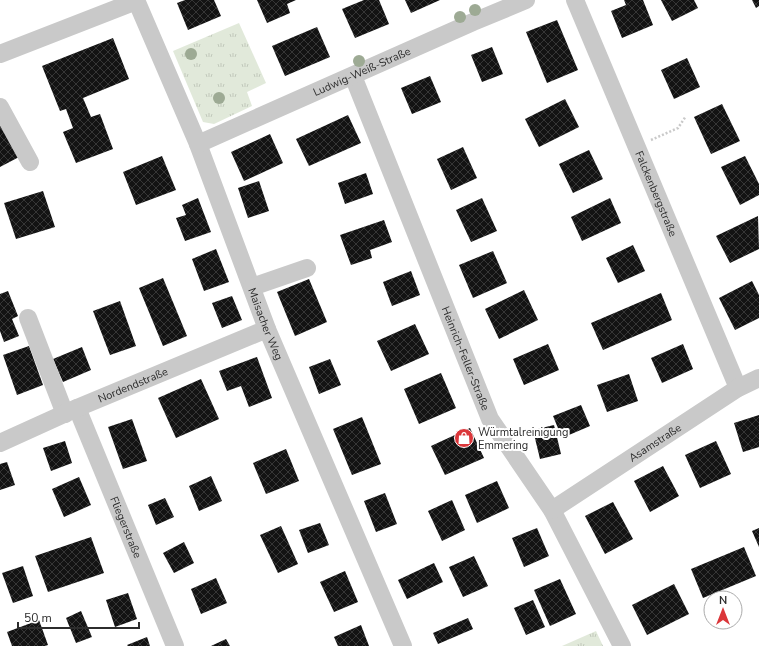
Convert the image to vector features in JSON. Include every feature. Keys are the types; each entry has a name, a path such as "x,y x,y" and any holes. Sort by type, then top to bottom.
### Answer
{"street":[{"name":"Ludwig-Weiß-Straße","path":"198,144 526,0"},
{"name":"Falckenbergstraße","path":"575,0 738,388"},
{"path":"0,54 136,1"},
{"name":"Maisacher Weg","path":"136,1 198,144 267,329 402,646"},
{"name":"Heinrich-Feller-Straße","path":"353,76 490,419 552,510 622,646"},
{"path":"0,107 30,162"},
{"path":"252,287 307,268"},
{"name":"Fliegerstraße","path":"28,318 71,411 175,646"},
{"name":"Nordendstraße","path":"0,443 71,411 267,329"},
{"name":"Asamstraße","path":"552,510 738,388 759,378"}],"path":[{"path":"636,146 678,128 686,116"}],"green space":[{"path":"239,23 266,83 247,92 252,106 214,124 203,122 173,51"},
{"path":"596,631 603,646 562,646"}],"building":[{"path":"185,0 214,0 221,16 188,30 177,3"},
{"path":"257,0 296,0 287,4 290,13 267,23"},
{"path":"364,0 379,0 389,24 355,38 342,9"},
{"path":"405,0 440,0 411,13"},
{"path":"624,0 643,0 653,25 622,38 611,11 626,5"},
{"path":"661,0 694,0 698,8 672,21"},
{"path":"752,0 759,0 759,6 756,8"},
{"path":"557,20 578,70 547,83 526,32"},
{"path":"317,27 330,57 285,76 272,46"},
{"path":"113,38 129,79 83,98 91,117 100,114 113,149 76,163 63,132 73,128 66,109 60,111 42,66"},
{"path":"492,47 503,74 482,82 471,55"},
{"path":"687,58 700,87 674,99 661,70"},
{"path":"430,76 441,102 412,114 401,88"},
{"path":"565,99 579,127 539,147 525,119"},
{"path":"722,104 740,141 711,154 694,117"},
{"path":"348,115 361,143 309,166 296,139"},
{"path":"0,121 19,157 0,167"},
{"path":"270,134 283,163 244,181 231,152"},
{"path":"463,147 477,178 451,190 437,159"},
{"path":"589,150 603,179 573,193 559,164"},
{"path":"162,156 176,190 136,205 123,172"},
{"path":"745,156 759,184 759,195 740,205 721,167"},
{"path":"366,173 373,194 345,204 338,183"},
{"path":"259,181 269,211 248,218 238,188"},
{"path":"43,191 55,227 16,239 4,203"},
{"path":"198,198 211,232 185,241 176,218 186,215 182,205"},
{"path":"482,198 497,231 471,242 456,210"},
{"path":"610,198 621,223 582,241 571,217"},
{"path":"758,216 759,249 730,263 716,236"},
{"path":"384,220 392,242 370,250 372,258 351,265 340,235"},
{"path":"633,245 645,271 618,283 606,258"},
{"path":"216,249 229,282 204,291 192,259"},
{"path":"493,251 507,283 473,298 459,265"},
{"path":"411,271 420,295 392,306 383,282"},
{"path":"163,278 187,336 163,346 139,288"},
{"path":"309,279 327,322 295,336 277,292"},
{"path":"752,281 759,295 759,318 735,330 719,298"},
{"path":"524,290 538,320 499,339 485,309"},
{"path":"8,291 18,316 12,319 19,336 4,342 0,331 0,294"},
{"path":"661,293 672,320 603,350 591,323"},
{"path":"232,296 242,320 222,328 212,303"},
{"path":"120,301 136,346 110,355 93,311"},
{"path":"415,324 429,354 391,371 377,341"},
{"path":"548,344 559,370 524,385 513,359"},
{"path":"683,344 693,369 662,383 651,358"},
{"path":"29,346 43,385 17,395 3,355"},
{"path":"82,347 91,370 63,382 53,359"},
{"path":"257,357 272,398 249,407 241,386 227,391 219,371"},
{"path":"330,359 341,385 319,394 309,367"},
{"path":"441,373 456,408 419,424 404,389"},
{"path":"629,374 638,401 607,412 597,385"},
{"path":"201,379 219,419 176,438 158,398"},
{"path":"581,405 590,426 562,438 553,416"},
{"path":"759,415 759,447 743,452 734,423"},
{"path":"362,417 381,464 352,475 333,429"},
{"path":"132,419 147,461 123,469 108,427"},
{"path":"554,425 561,454 540,459 533,430"},
{"path":"470,428 484,458 445,475 431,446"},
{"path":"65,441 72,463 51,471 43,448"},
{"path":"716,441 731,474 700,488 685,455"},
{"path":"286,449 299,481 266,494 253,463"},
{"path":"7,462 15,485 0,490 0,464"},
{"path":"663,466 679,496 650,512 634,481"},
{"path":"211,476 222,501 199,511 189,486"},
{"path":"79,477 91,505 64,517 52,489"},
{"path":"497,481 509,508 477,523 465,495"},
{"path":"385,493 397,524 376,532 364,501"},
{"path":"165,498 174,517 156,525 148,505"},
{"path":"452,500 465,530 442,541 428,511"},
{"path":"613,502 633,539 605,554 585,516"},
{"path":"320,523 329,545 308,553 299,530"},
{"path":"281,526 298,564 278,573 260,535"},
{"path":"537,528 549,556 524,567 512,538"},
{"path":"759,528 759,547 752,531"},
{"path":"91,537 104,573 48,592 35,556"},
{"path":"184,542 194,563 174,573 163,553"},
{"path":"744,547 756,576 722,590 703,590 703,598 691,569"},
{"path":"474,556 488,586 463,597 449,567"},
{"path":"434,563 443,582 407,599 398,580"},
{"path":"23,566 33,596 13,603 2,573"},
{"path":"345,571 358,602 334,612 320,582"},
{"path":"216,578 227,603 201,614 191,589"},
{"path":"560,579 576,614 550,626 534,590"},
{"path":"674,584 689,614 647,635 632,605"},
{"path":"128,593 137,619 115,627 106,600"},
{"path":"533,600 545,627 526,635 514,608"},
{"path":"81,611 92,637 76,643 66,618"},
{"path":"468,618 473,629 438,644 433,633"},
{"path":"39,620 48,645 12,646 7,632"},
{"path":"361,625 369,646 338,646 334,637"},
{"path":"147,637 150,646 127,645"},
{"path":"226,639 230,646 211,646"}],"place":[{"name":"Würmtalreinigung Emmering","path":"464,438"}]}
